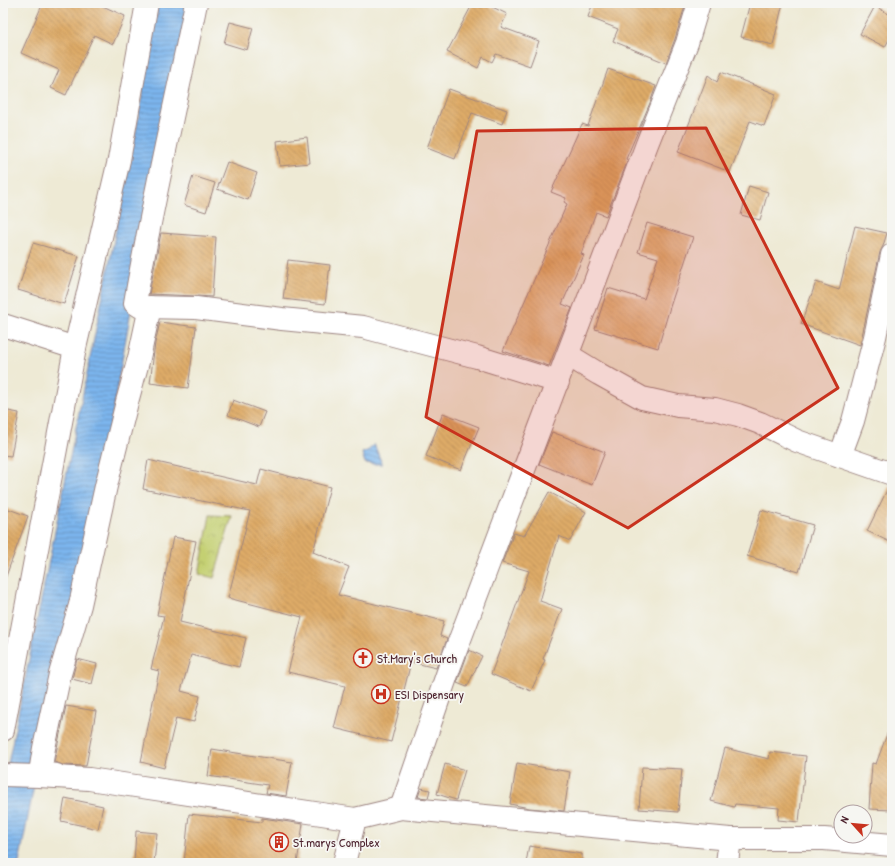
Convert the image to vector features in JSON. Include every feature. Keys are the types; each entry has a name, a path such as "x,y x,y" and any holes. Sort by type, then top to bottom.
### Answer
{"street":[{"path":"3,730 74,348 119,160 147,3"},
{"path":"196,3 158,181 136,304 140,307 196,308 282,319 363,327 477,357 558,382"},
{"path":"402,808 451,663 647,144 687,43 699,3"},
{"path":"840,456 853,421 875,337 892,255"},
{"path":"150,307 139,358 106,486 80,605 60,674 40,773 355,819 402,808 730,839 824,839 892,845"},
{"path":"3,325 74,348"},
{"path":"568,355 642,398 678,406 714,409 738,415 760,423 797,441 892,474"},
{"path":"3,774 89,779"},
{"path":"344,863 355,819"},
{"path":"727,863 730,839"}],"highlighted area":[{"path":"706,128 838,388 628,528 426,417 477,131"}],"green space":[{"path":"210,515 232,516 214,578 199,574"}],"water":[{"path":"158,3 189,3 163,133 97,499 50,704 19,863 3,863 3,788 135,136"},
{"path":"374,444 382,464 365,463 362,453 369,450"}],"building":[{"path":"43,3 96,3 125,16 113,44 94,35 66,95 51,88 59,70 21,53"},
{"path":"473,3 484,3 507,14 501,27 539,41 530,66 496,54 492,62 483,57 478,68 447,52"},
{"path":"593,3 686,3 666,63 613,41 618,29 588,17"},
{"path":"750,3 783,3 773,45 741,37"},
{"path":"875,6 892,16 892,34 885,47 860,34"},
{"path":"230,22 253,28 247,50 224,43"},
{"path":"608,69 656,86 626,159 628,160 606,216 596,212 581,254 584,255 562,304 572,308 549,366 503,351 567,204 564,202 566,198 551,192 582,124 588,126"},
{"path":"721,72 776,94 764,126 750,121 730,172 678,152 708,75 717,82"},
{"path":"449,89 507,110 502,124 472,113 455,159 427,148"},
{"path":"307,137 310,163 280,166 277,141"},
{"path":"227,162 257,173 248,200 217,189"},
{"path":"193,176 215,183 206,212 184,205"},
{"path":"749,186 768,192 760,220 741,215"},
{"path":"647,223 693,237 658,348 595,329 608,288 644,299 658,258 638,252"},
{"path":"855,226 887,233 880,252 860,345 801,324 816,282 839,290"},
{"path":"161,233 216,237 212,297 149,294"},
{"path":"33,243 79,256 64,304 18,290"},
{"path":"288,260 330,265 325,304 283,299"},
{"path":"160,322 196,327 188,388 150,383 155,343"},
{"path":"233,400 265,412 259,427 228,415"},
{"path":"3,410 19,413 11,456 3,455"},
{"path":"443,413 479,427 461,470 426,456"},
{"path":"552,432 605,452 592,485 539,464"},
{"path":"148,460 257,485 261,469 330,487 313,552 349,567 338,595 444,621 440,636 447,639 436,668 411,662 391,742 334,728 345,686 288,672 302,617 228,598 250,511 143,489"},
{"path":"889,486 892,486 892,543 867,531"},
{"path":"549,492 586,512 570,541 559,536 540,601 562,609 543,659 545,660 531,691 491,674 529,571 502,563 514,533 524,536"},
{"path":"3,507 28,516 5,579 3,578"},
{"path":"761,510 813,525 799,572 747,556"},
{"path":"173,537 196,541 180,622 246,638 239,667 191,655 181,691 200,696 194,722 176,718 164,768 141,762 159,671 151,669 164,616 157,615"},
{"path":"469,650 482,656 467,687 457,683"},
{"path":"77,659 97,664 92,684 72,679"},
{"path":"66,706 96,711 86,766 63,765 54,762"},
{"path":"890,726 892,726 892,810 873,809 873,804 869,804 872,763 876,764"},
{"path":"725,748 769,759 770,752 806,756 799,822 778,820 779,808 735,804 734,807 711,801"},
{"path":"212,749 292,762 286,796 266,793 268,785 208,776"},
{"path":"517,763 570,772 564,811 529,808 510,804"},
{"path":"445,764 465,770 456,800 437,794"},
{"path":"642,767 682,769 678,812 639,809"},
{"path":"421,788 430,790 428,798 418,797"},
{"path":"65,798 103,806 98,829 61,821"},
{"path":"189,814 262,822 262,818 303,824 297,863 184,863"},
{"path":"136,831 157,833 154,863 134,863"},
{"path":"529,846 582,854 582,863 526,863"}],"place":[{"name":"St.Mary's Church","path":"363,658"},
{"name":"ESI Dispensary","path":"381,694"},
{"name":"St.marys Complex","path":"279,842"}]}
